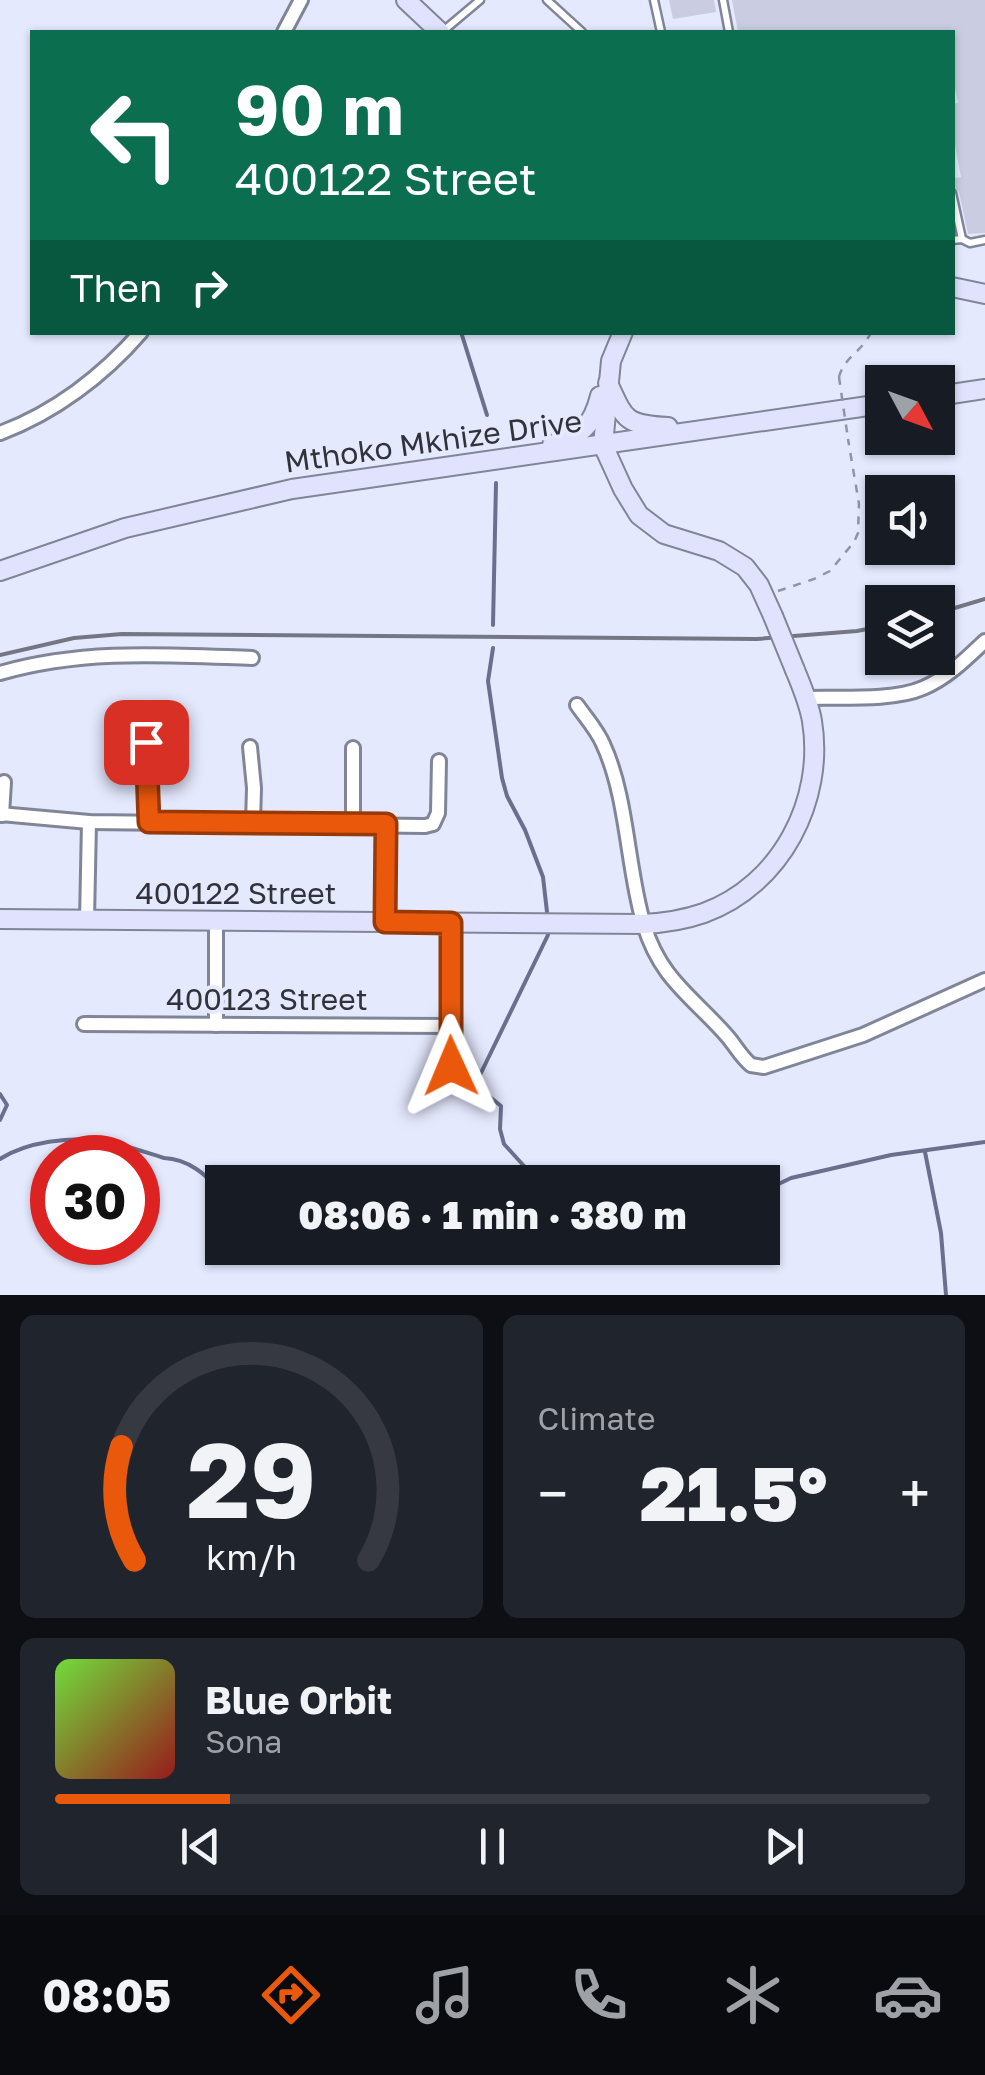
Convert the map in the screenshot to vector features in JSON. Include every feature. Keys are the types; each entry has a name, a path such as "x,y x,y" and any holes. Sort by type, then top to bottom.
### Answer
{"street":[{"path":"285,30 301,0"},
{"path":"406,0 438,30"},
{"path":"955,288 985,294"},
{"path":"0,433 77,392 138,335"},
{"path":"523,456 586,428 622,335"},
{"path":"603,445 612,361"},
{"path":"608,382 620,409 632,422 714,429"},
{"path":"955,393 985,389"},
{"name":"Mthoko Mkhize Drive","path":"0,571 125,528 292,490 865,407"},
{"path":"616,474 628,456 676,434"},
{"name":"400122 Street","path":"0,919 644,924 682,920 726,903 758,880 778,858 800,823 808,799 814,771 813,734 806,698 754,577 719,551 664,534 647,522 630,503 603,445"},
{"path":"806,698 904,695 942,678 985,641"},
{"path":"0,672 96,656 164,653 252,658"},
{"path":"577,705 604,744 644,924 662,966 745,1060 756,1067 780,1062 863,1035 985,980"},
{"path":"146,742 149,822"},
{"path":"250,747 253,823"},
{"path":"352,824 353,748"},
{"path":"4,782 1,814 89,822 429,825 438,813 438,761"},
{"path":"87,920 89,822"},
{"path":"385,922 386,824"},
{"path":"216,921 216,1024"},
{"path":"451,923 451,1066"},
{"name":"400123 Street","path":"84,1024 450,1026"}],"lane":[{"path":"442,30 480,0"},
{"path":"547,0 580,30"},
{"path":"654,0 661,30"},
{"path":"723,0 729,30"},
{"path":"955,207 962,240"},
{"path":"955,240 985,240"}],"path":[{"path":"764,596 823,575 858,533 858,504 839,376 847,360 869,335"}],"building":[{"path":"669,0 714,0 716,12 673,19"},
{"path":"732,0 985,0 985,233 968,234 955,187 955,178 961,177 955,145 955,30 738,30"}],"waterway":[{"path":"462,335 487,415"},
{"path":"493,625 496,483"},
{"path":"493,648 488,681 502,778 543,877 547,912"},
{"path":"523,1165 504,1144 501,1106 479,1088 479,1077 548,935"},
{"path":"0,1094 7,1105 0,1120"},
{"path":"0,1159 49,1142 102,1141 181,1161 205,1176"},
{"path":"780,1183 891,1155 985,1142"},
{"path":"925,1152 941,1233 946,1295"}],"railway":[{"path":"955,608 985,599"},
{"path":"0,655 74,638 122,634 757,639 865,629"}],"route":[{"path":"146,742 149,822 386,824 385,922 451,923 451,1066"}]}
